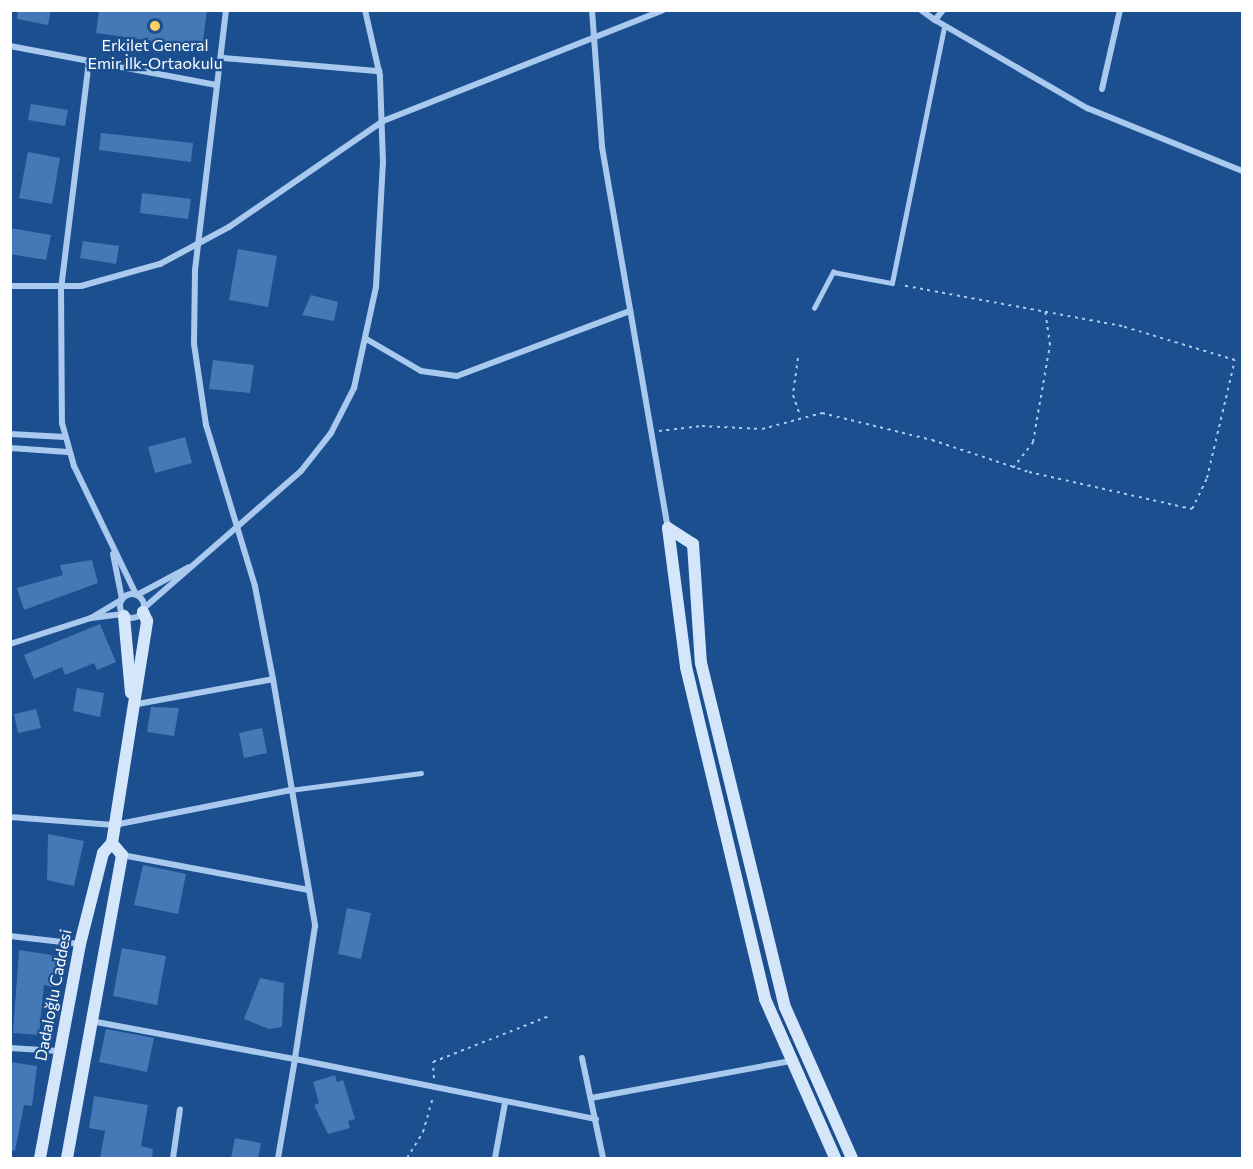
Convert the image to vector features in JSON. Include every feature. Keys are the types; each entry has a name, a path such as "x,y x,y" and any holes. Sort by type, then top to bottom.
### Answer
{"street":[{"path":"226,10 223,58 216,85 198,246 197,371 206,425 239,528 273,679 290,790 309,890 314,948 278,1158"},
{"path":"10,644 91,618 124,615 133,618 190,567 239,528 301,471 332,433 352,394 368,340 378,264 383,121 379,71 365,10"},
{"path":"592,10 596,34 602,147 653,432 686,668 765,999 835,1158"},
{"path":"10,286 61,288 138,273 198,246 383,121 596,34 663,10"},
{"path":"921,10 944,27 1087,108 1242,171"},
{"path":"935,20 943,10"},
{"path":"1102,88 1120,10"},
{"path":"10,46 216,85"},
{"path":"223,58 379,71"},
{"path":"89,61 61,288 65,437 68,452 113,553 144,610"},
{"path":"368,340 421,370 457,376 630,311"},
{"path":"10,434 65,437"},
{"path":"10,448 68,452"},
{"path":"668,528 693,544 701,663 785,1007 852,1158"},
{"path":"113,553 124,615"},
{"path":"91,618 122,599 190,567"},
{"name":"Dadaloğlu Caddesi","path":"40,1158 58,1051 80,944 102,853 112,843 131,701 147,621 144,610"},
{"name":"Dadaloğlu Caddesi","path":"124,615 131,701"},
{"path":"131,701 273,679"},
{"path":"10,817 114,825 290,790"},
{"path":"112,843 122,855 309,890"},
{"path":"67,1158 122,855"},
{"path":"10,936 80,944"},
{"path":"91,1021 596,1119"},
{"path":"10,1048 58,1051"},
{"path":"582,1058 603,1158"},
{"path":"591,1098 791,1061"},
{"path":"495,1158 506,1103"},
{"path":"173,1158 180,1109"}],"lane":[{"path":"814,308 833,272 892,283 944,27"},
{"path":"290,790 421,773"}],"path":[{"path":"653,432 702,426 762,429 800,415 841,417 1013,468 1192,509 1208,478 1235,360 1045,310 892,283"},
{"path":"1013,468 1033,442 1050,345 1045,310"},
{"path":"798,358 793,395 800,415"},
{"path":"407,1158 427,1122 434,1089 433,1062 549,1016"}],"building":[{"path":"18,10 51,10 48,25 17,19"},
{"name":"Erkilet General Emir İlk-Ortaokulu","path":"99,10 207,10 202,48 96,33"},
{"path":"31,104 68,110 65,126 28,120"},
{"path":"101,133 193,143 191,162 99,150"},
{"path":"28,152 60,158 52,204 19,198"},
{"path":"142,193 191,199 188,219 140,213"},
{"path":"10,228 51,235 46,260 10,254"},
{"path":"83,241 119,246 116,264 80,258"},
{"path":"238,249 277,256 268,307 229,300"},
{"path":"311,295 338,302 334,321 302,315"},
{"path":"213,360 254,365 250,393 209,389"},
{"path":"185,437 192,463 155,473 148,447"},
{"path":"92,560 98,583 24,610 17,588 63,575 60,565"},
{"path":"100,624 116,662 97,670 94,663 65,675 62,667 34,679 24,655"},
{"path":"77,688 104,693 100,717 73,711"},
{"path":"151,707 179,708 174,736 147,732"},
{"path":"36,709 41,728 18,733 14,714"},
{"path":"262,728 267,753 244,758 239,733"},
{"path":"48,834 84,841 74,886 47,880"},
{"path":"143,865 186,874 178,914 134,905"},
{"path":"347,908 371,913 361,959 338,954"},
{"path":"122,948 166,956 157,1005 113,996"},
{"path":"19,950 58,956 53,987 44,985 39,1035 13,1033"},
{"path":"260,978 284,983 282,1027 269,1029 244,1019"},
{"path":"106,1029 154,1038 147,1072 99,1062"},
{"path":"10,1062 37,1066 32,1106 24,1105 15,1151 10,1150"},
{"path":"335,1075 337,1082 343,1080 355,1119 348,1121 350,1128 328,1134 314,1105 319,1103 313,1082"},
{"path":"94,1096 148,1105 141,1146 153,1149 152,1158 100,1158 105,1131 89,1128"},
{"path":"235,1138 261,1143 258,1158 231,1158"}],"place":[{"name":"Erkilet General Emir İlk-Ortaokulu","path":"155,26"}]}
